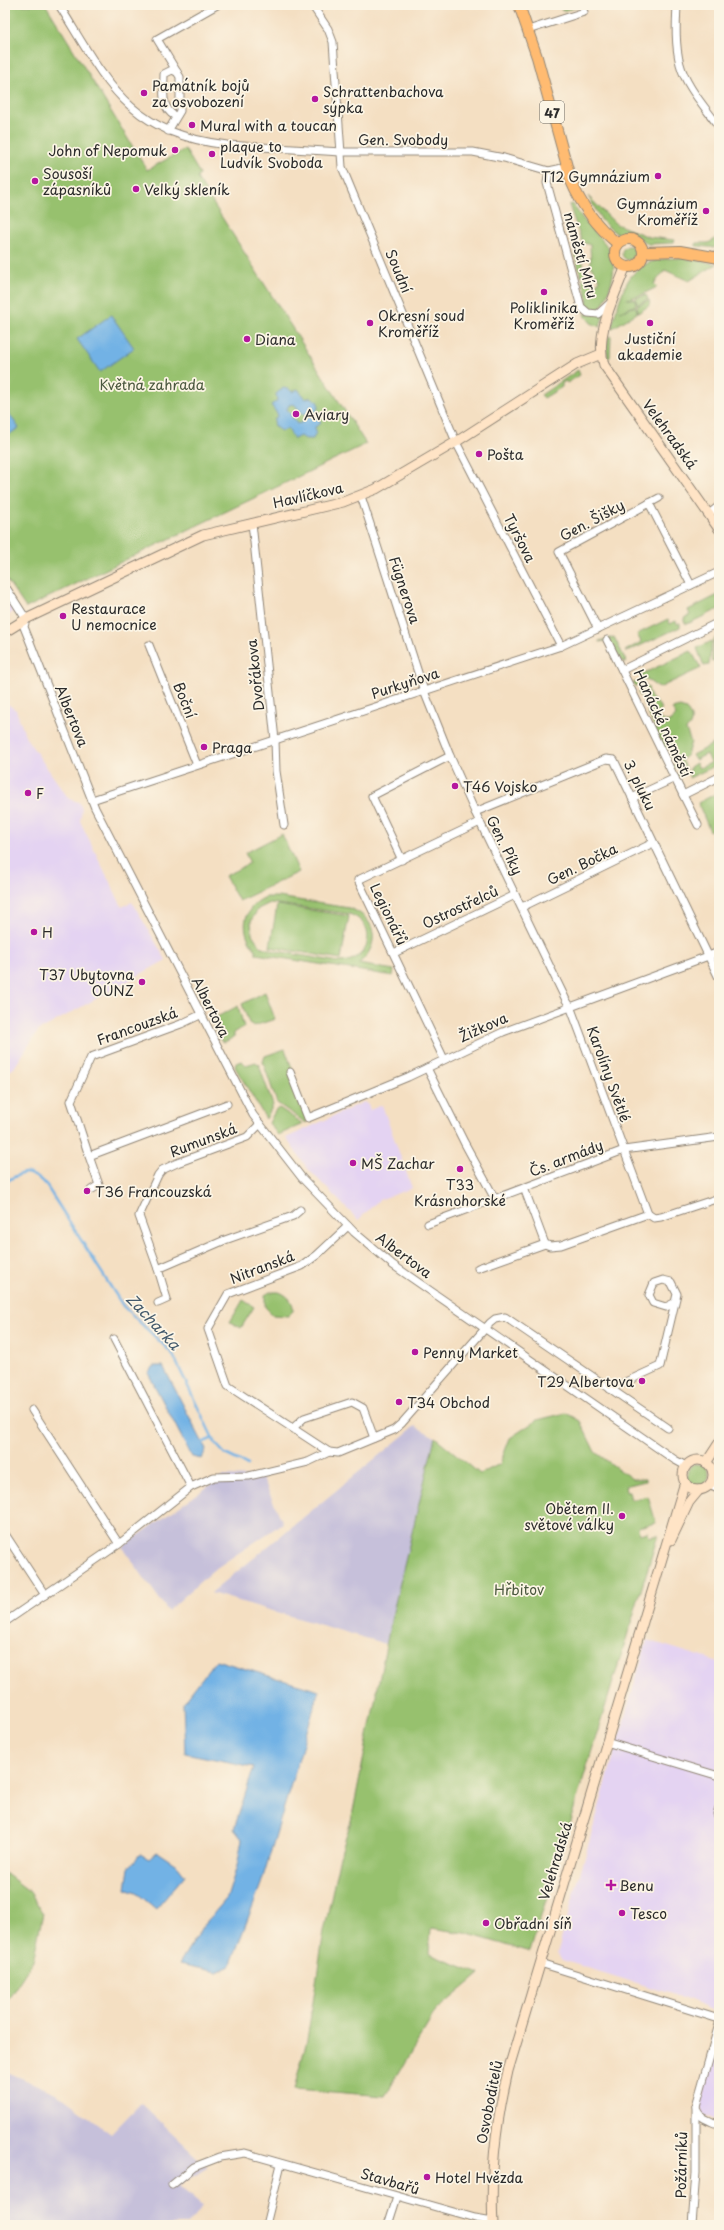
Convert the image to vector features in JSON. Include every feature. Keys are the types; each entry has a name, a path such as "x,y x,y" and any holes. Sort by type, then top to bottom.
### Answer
{"main road":[{"name":"47","path":"519,5 528,30 567,167"},
{"name":"náměstí Míru","path":"567,167 578,199 588,215 618,244"},
{"path":"632,239 639,243 643,252 642,259 638,265 632,268 625,268 618,263 615,258 615,249 618,244 624,240 632,239"},
{"path":"643,252 680,251 719,258"},
{"name":"náměstí Míru","path":"601,354 603,331 625,268"},
{"name":"Havlíčkova","path":"5,632 26,619 202,535 336,504 360,496 386,484 456,442 577,364 601,354"},
{"name":"Velehradská","path":"601,354 608,373 719,529"},
{"path":"706,1463 719,1443"},
{"path":"686,1466 694,1461 706,1463 712,1471 710,1484"},
{"name":"Velehradská","path":"533,1988 606,1742 662,1562 671,1522 685,1482 683,1474 686,1466"},
{"path":"685,1482 691,1488 699,1490"},
{"name":"Velehradská","path":"662,1562 689,1502 699,1490 710,1484"},
{"name":"Osvoboditelů","path":"493,2223 492,2179 499,2113 508,2071 533,1988"}],"street":[{"name":"Gen. Svobody","path":"59,5 107,82 122,99 143,116 168,131 208,142 341,152 472,152 504,158 549,170 567,167"},
{"path":"168,131 180,111 180,77 157,39 217,5"},
{"name":"Soudní","path":"312,5 328,29 333,42 342,167 456,442"},
{"path":"677,5 677,47 681,69 687,81 719,127"},
{"path":"528,30 584,12"},
{"path":"176,116 168,111 164,105 164,74 172,70 177,72"},
{"name":"náměstí Míru","path":"549,170 547,183 581,307 588,313 598,314 614,298"},
{"name":"Tyršova","path":"456,442 561,646"},
{"name":"Fügnerova","path":"360,496 424,691"},
{"name":"Gen. Šišky","path":"598,628 559,552 659,498"},
{"path":"649,503 691,585"},
{"path":"709,514 719,506"},
{"name":"Dvořákova","path":"252,523 275,740 276,771 284,825"},
{"name":"Purkyňova","path":"92,800 561,646 719,572"},
{"path":"5,586 26,619"},
{"name":"Albertova","path":"26,619 24,627 92,800 200,1015 253,1115 302,1178 348,1226 388,1261 484,1329 675,1460 686,1466"},
{"name":"Hanácké náměstí","path":"698,825 622,670 719,624"},
{"path":"607,640 622,670"},
{"name":"Boční","path":"148,645 197,765"},
{"name":"Gen. Píky","path":"424,691 450,756 475,812 570,1006"},
{"path":"402,860 372,796 450,756"},
{"name":"3. pluku","path":"475,812 608,758 615,762 719,978"},
{"name":"Hanácké náměstí","path":"683,795 719,777"},
{"path":"632,798 675,778"},
{"name":"Legionářů","path":"444,1059 358,880 480,822"},
{"name":"Gen. Bočka","path":"522,907 653,843"},
{"name":"Ostrostřelců","path":"394,953 515,895"},
{"name":"Žižkova","path":"290,1072 308,1118 428,1068 503,1032 719,952"},
{"name":"Karolíny Světlé","path":"570,1006 648,1214"},
{"name":"Francouzská","path":"91,1190 99,1185 71,1101 91,1057 181,1024 200,1015"},
{"path":"428,1068 464,1142 495,1199"},
{"path":"89,1156 227,1104"},
{"name":"Rumunská","path":"158,1303 168,1299 139,1216 158,1175 177,1163 247,1137 260,1124"},
{"name":"Čs. armády","path":"428,1224 624,1150 719,1137"},
{"path":"524,1188 545,1244"},
{"path":"478,1268 545,1244 550,1246 561,1245 648,1214 654,1218 661,1217 719,1198"},
{"path":"158,1269 225,1240 294,1216 300,1210"},
{"name":"Nitranská","path":"329,1452 228,1386 208,1329 228,1294 302,1266 317,1255 348,1226"},
{"path":"610,1389 660,1366 674,1303"},
{"path":"5,1622 119,1544 191,1487 214,1477 249,1476 308,1462 329,1452 338,1453 394,1430 402,1423 484,1329 496,1319 505,1317 668,1428"},
{"path":"114,1339 191,1487"},
{"path":"294,1428 304,1418 352,1402 363,1408 374,1438"},
{"path":"32,1410 119,1544"},
{"path":"710,1484 719,1489"},
{"path":"5,1534 45,1596"},
{"path":"606,1742 719,1776"},
{"path":"540,1963 719,2019"},
{"name":"Požárníků","path":"692,2225 696,2173 696,2106 719,2024"},
{"path":"696,2106 697,2111 701,2116 719,2125"},
{"name":"Stavbařů","path":"172,2185 194,2167 220,2157 245,2153 493,2223"},
{"path":"266,2225 280,2164"},
{"path":"388,2225 397,2197"}],"shaded area":[{"path":"5,598 14,611 5,618"},
{"path":"5,702 16,710 26,738 69,799 79,802 82,809 80,821 122,907 132,902 166,960 38,1031 14,1068 5,1073"},
{"name":"MŠ Zachar","path":"364,1102 368,1104 370,1110 382,1105 412,1188 379,1200 358,1220 308,1169 286,1138"},
{"path":"415,1426 435,1437 386,1644 211,1593"},
{"path":"223,1476 262,1477 283,1523 212,1571 168,1611 122,1547"},
{"path":"647,1640 719,1662 719,2013 675,1995 562,1960 557,1954"},
{"path":"719,2037 719,2121 702,2114 700,2105"},
{"path":"5,2071 58,2094 111,2134 141,2103 208,2167 179,2186 202,2206 188,2225 5,2225"}],"green space":[{"name":"Květná zahrada","path":"5,5 46,5 147,170 185,149 200,174 197,178 366,444 26,608 5,577"},
{"path":"560,5 588,5 562,11"},
{"path":"588,196 616,224 649,237 674,240 673,243 648,244 635,235 619,234 613,231 602,221"},
{"path":"573,204 581,216 604,243 610,252 613,262 613,275 609,290 602,305 596,311 589,310 582,303 588,301 582,279 588,277 594,287 600,280 591,266 590,245 582,242 569,205"},
{"path":"719,237 719,248 696,246 696,243 708,243"},
{"path":"626,246 632,246 636,250 636,256 632,260 626,260 622,256 622,250"},
{"path":"580,251 586,275 581,276 574,253"},
{"path":"684,258 717,264 689,281 665,270 654,284 657,287 641,295 627,299 635,299 636,305 620,312 636,306 637,313 611,329 625,286 640,268 651,262 665,259"},
{"path":"646,295 648,299 637,305 636,298"},
{"path":"649,300 650,305 638,313 637,306"},
{"path":"604,313 600,327 591,323 584,314"},
{"path":"611,336 610,357 608,359 606,347 608,337"},
{"path":"578,370 580,375 567,383 566,381 562,383 562,387 544,398 541,395"},
{"path":"718,595 719,609 687,624 684,622 684,618 690,615 688,610"},
{"path":"668,619 670,624 676,621 677,624 680,623 680,627 629,651 625,651 641,642 637,634"},
{"path":"614,637 627,663 621,661 610,640 599,642"},
{"path":"719,637 719,642 716,643 719,650 719,659 712,662 714,639"},
{"path":"712,641 709,665 704,666 697,648"},
{"path":"691,651 701,668 659,688 640,675"},
{"path":"642,681 648,687 652,699 662,708 657,714 663,721 669,721 674,718 676,715 672,709 680,707 686,709 690,714 691,723 686,730 691,742 687,755 681,760 687,769 679,778 677,774 682,772 680,766 674,768 673,765 678,762 675,757 670,759 669,756 673,753 671,748 665,750 647,711 652,708 649,703 644,705 643,702 648,699 645,694 640,696 638,692 643,690 641,684 635,686 633,683"},
{"path":"719,741 719,764 689,778 690,767 696,763 699,768 711,763 707,754 695,760 692,755"},
{"path":"719,792 719,827 710,831 698,803"},
{"path":"282,834 299,872 239,901 225,876 250,863 245,853"},
{"path":"266,897 278,897 349,908 359,913 366,918 371,925 373,941 365,957 358,964 394,970 393,976 256,954 256,950 247,936 245,928 248,913 258,901","holes":["270,903 349,914 358,919 365,926 367,934 367,942 364,949 358,956 350,960 339,962 271,950 260,946 252,934 251,921 258,909"]},
{"path":"277,905 349,916 341,959 270,947"},
{"path":"265,992 275,1019 254,1026 249,1023 242,1004"},
{"path":"238,1006 244,1027 234,1032 234,1037 225,1042 221,1041 211,1020"},
{"path":"285,1049 293,1071 290,1072 307,1122 306,1123 277,1103 263,1062 265,1056"},
{"path":"242,1061 246,1065 256,1062 259,1065 273,1105 266,1119 235,1067 236,1063"},
{"path":"279,1108 303,1124 278,1135 269,1123 275,1111"},
{"path":"270,1292 279,1292 291,1301 293,1311 288,1316 273,1315 265,1307 265,1295"},
{"path":"243,1300 254,1307 241,1328 230,1322"},
{"name":"Hřbitov","path":"566,1413 580,1421 595,1452 632,1479 645,1479 645,1481 625,1486 626,1492 629,1492 631,1500 648,1496 656,1523 638,1527 639,1534 648,1532 649,1537 658,1535 530,1952 465,1933 431,1928 429,1954 480,1974 436,2011 385,2096 294,2089 307,2040 324,1931 340,1856 351,1821 392,1616 435,1437 480,1474 500,1464 510,1438 537,1420"},
{"path":"698,1464 706,1467 709,1475 706,1483 698,1486 690,1483 687,1475 690,1467"},
{"path":"5,1873 30,1892 43,1913 33,1961 5,2004"}],"water":[{"path":"111,315 134,348 100,372 77,339"},
{"path":"283,388 289,389 292,392 298,389 305,399 311,397 317,401 319,406 315,413 303,414 294,404 289,405 287,409 297,424 303,422 305,417 316,415 321,423 315,427 316,432 313,439 306,439 300,436 294,439 288,429 281,431 275,427 274,420 278,415 271,405 277,401 276,394"},
{"path":"5,408 19,428 5,437"},
{"path":"153,1366 163,1366 206,1449 202,1459 192,1457 148,1373"},
{"path":"216,1660 319,1691 261,1884 230,1966 217,1972 179,1964 202,1927 227,1898 237,1866 242,1839 234,1829 254,1767 185,1753 183,1703"},
{"path":"157,1852 178,1866 185,1875 156,1909 137,1893 126,1889 129,1868 140,1854 149,1859"}],"waterway":[{"name":"Zacharka","path":"5,1182 25,1173 29,1173 44,1182 123,1306 172,1353 215,1443 225,1454 248,1465"},
{"path":"202,1443 213,1438"}],"place":[{"name":"Památník bojů za osvobození","path":"144,93"},
{"name":"Schrattenbachova sýpka","path":"315,99"},
{"name":"Mural with a toucan","path":"192,125"},
{"name":"John of Nepomuk","path":"175,150"},
{"name":"plaque to Ludvík Svoboda","path":"212,154"},
{"name":"T12 Gymnázium","path":"658,176"},
{"name":"Sousoší zápasníků","path":"35,181"},
{"name":"Velký skleník","path":"136,189"},
{"name":"Gymnázium Kroměříž","path":"706,211"},
{"name":"Poliklinika Kroměříž","path":"544,292"},
{"name":"Okresní soud Kroměříž","path":"370,323"},
{"name":"Justiční akademie","path":"650,323"},
{"name":"Diana","path":"247,339"},
{"name":"Aviary","path":"296,414"},
{"name":"Pošta","path":"479,454"},
{"name":"Restaurace U nemocnice","path":"63,616"},
{"name":"Praga","path":"204,747"},
{"name":"T46 Vojsko","path":"455,786"},
{"name":"F","path":"28,793"},
{"name":"H","path":"34,932"},
{"name":"T37 Ubytovna OÚNZ","path":"142,982"},
{"name":"MŠ Zachar","path":"353,1163"},
{"name":"T33 Krásnohorské","path":"460,1169"},
{"name":"T36 Francouzská","path":"87,1191"},
{"name":"Penny Market","path":"415,1352"},
{"name":"T29 Albertova","path":"642,1381"},
{"name":"T34 Obchod","path":"399,1402"},
{"name":"Obětem II. světové války","path":"622,1516"},
{"name":"Benu","path":"611,1885"},
{"name":"Tesco","path":"622,1913"},
{"name":"Obřadní síň","path":"486,1923"},
{"name":"Hotel Hvězda","path":"427,2177"}]}
